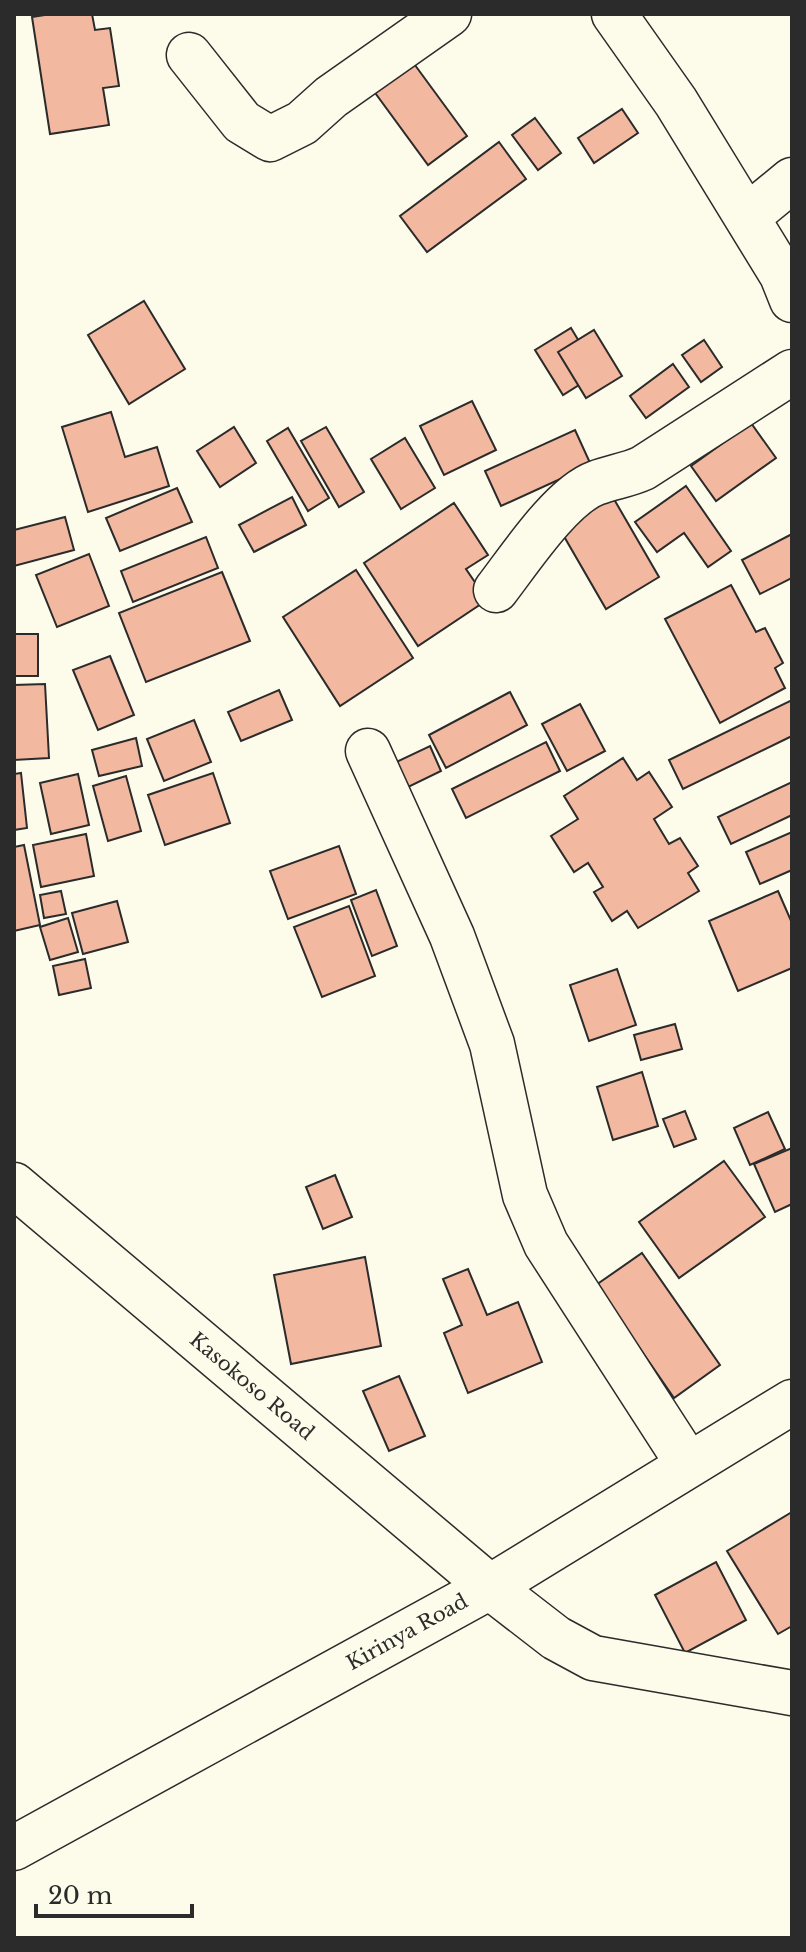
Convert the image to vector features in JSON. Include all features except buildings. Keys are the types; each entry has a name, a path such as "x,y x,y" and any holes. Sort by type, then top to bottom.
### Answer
{"street":[{"path":"189,55 242,122 270,139 302,123 331,97 449,14"},
{"path":"614,14 676,102 782,275 792,300"},
{"path":"747,217 792,180"},
{"path":"496,590 568,499 595,483 643,468 792,372"},
{"path":"368,751 452,936 492,1044 525,1195 546,1244 688,1464"},
{"name":"Kasokoso Road","path":"17,1181 490,1587 556,1638 593,1658 792,1693"},
{"name":"Kirinya Road","path":"14,1848 490,1587 792,1402"}]}
